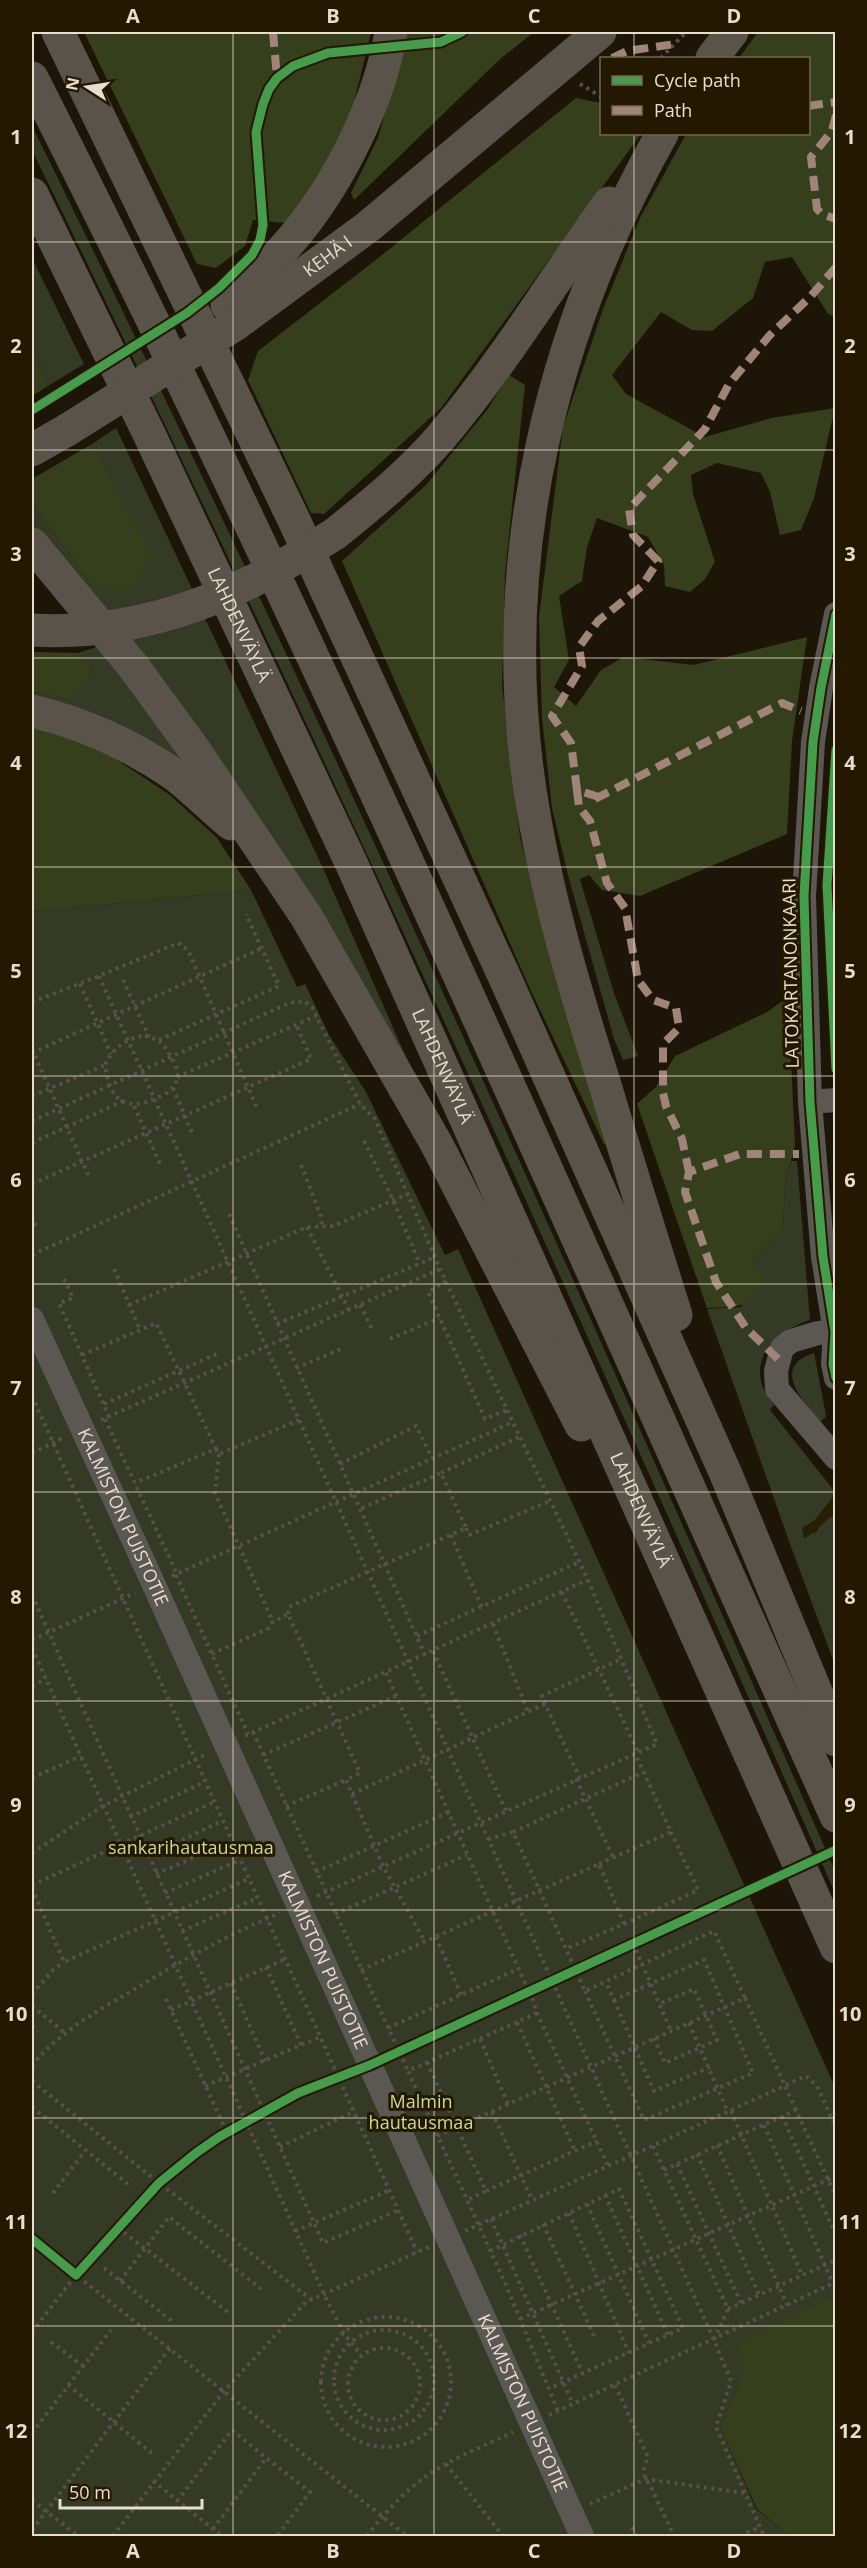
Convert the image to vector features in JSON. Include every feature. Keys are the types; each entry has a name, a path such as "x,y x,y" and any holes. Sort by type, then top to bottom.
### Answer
{"highway":[{"path":"58,32 364,670 510,988 725,1472 836,1740"},
{"path":"32,450 149,380 183,340 232,315 266,268 297,234 336,177 352,146 380,78 391,32"},
{"name":"KEHÄ I","path":"232,315 369,226 600,32"},
{"path":"713,57 732,32"},
{"path":"32,78 201,420 382,809 836,1816"},
{"path":"32,630 94,630 156,618 196,606 242,588 290,563 336,533 393,486 440,438 475,394 658,135"},
{"path":"659,135 595,270 558,376 544,429 530,508 519,627 521,690 527,767 542,856 557,924 725,1472"},
{"name":"LAHDENVÄYLÄ","path":"32,194 155,447 348,856 836,1947"},
{"path":"32,544 133,666 193,748 306,916 436,1143 565,1397 697,1636"},
{"path":"32,711 75,723 100,733 176,776 232,826 306,916"}],"street":[{"name":"LATOKARTANONKAARI","path":"836,614 821,688 809,787 804,896 810,1102 823,1257 835,1332 833,1364 836,1378"},
{"path":"810,1102 836,1100"},
{"name":"KALMISTON PUISTOTIE","path":"32,1319 582,2536"},
{"path":"835,1332 818,1333 791,1341 782,1348 776,1371 777,1389 836,1458"}],"path":[{"path":"662,57 686,32"},
{"path":"580,84 600,96"},
{"path":"158,1040 279,986 246,914"},
{"path":"32,1002 178,943 188,950 257,1108"},
{"path":"90,1179 32,1051 262,948"},
{"path":"99,976 516,1902 563,1976 591,2066 731,2381 716,2427 764,2536"},
{"path":"123,980 150,1037"},
{"path":"80,984 111,1054"},
{"path":"32,1121 289,1003 304,1001 312,1007 360,1104 375,1119 440,1269 588,1580 657,1744 266,1918 192,1954 92,2014 66,2034 32,2066"},
{"path":"177,1077 316,1016"},
{"path":"32,1184 311,1059 296,1024"},
{"path":"32,1096 105,1065 111,1054 128,1041 138,1037 150,1037 158,1040 171,1057 177,1068 177,1077 173,1088 154,1099 134,1106"},
{"path":"105,1065 110,1084 123,1101 134,1106 161,1166"},
{"path":"173,1088 193,1135"},
{"path":"32,1143 123,1101"},
{"path":"32,1255 360,1104"},
{"path":"364,1141 393,1200 419,1262"},
{"path":"301,1165 321,1216 322,1226"},
{"path":"129,1305 307,1227 333,1226 408,1194"},
{"path":"230,1214 296,1368 425,1655"},
{"path":"32,1216 35,1224 32,1225"},
{"path":"307,1227 349,1310"},
{"path":"277,1324 435,1257"},
{"path":"114,1269 140,1330"},
{"path":"32,1453 440,1269"},
{"path":"64,1279 73,1298 59,1303 104,1404 107,1418 135,1483 212,1654 263,1755 408,2071 490,2251 558,2411"},
{"path":"446,1281 428,1292 485,1419 507,1410"},
{"path":"360,1305 372,1329"},
{"path":"390,1339 439,1318"},
{"path":"82,1355 156,1323 219,1454 215,1493 273,1622"},
{"path":"296,1368 344,1348"},
{"path":"104,1404 219,1353"},
{"path":"32,1396 417,2252"},
{"path":"219,1454 299,1420"},
{"path":"32,1640 513,1422"},
{"path":"340,1464 416,1426 432,1458"},
{"path":"360,1509 519,1437"},
{"path":"135,1483 216,1449"},
{"path":"441,1473 469,1536 550,1501"},
{"path":"286,1806 360,1773 288,1614 289,1607 466,1528"},
{"path":"451,1535 482,1608"},
{"path":"417,1636 579,1562"},
{"path":"32,1853 103,1806 226,1744 588,1580"},
{"path":"562,1592 600,1669 698,1890 566,1949"},
{"path":"32,1595 192,1954 267,2109 279,2147 323,2243 399,2210"},
{"path":"212,1654 269,1628 273,1622 288,1614"},
{"path":"493,1624 528,1712"},
{"path":"32,1648 245,2124 324,2294 344,2332 361,2355"},
{"path":"433,1651 506,1811"},
{"path":"613,1857 542,1696 621,1659"},
{"path":"386,1672 537,2013 608,2166"},
{"path":"32,1686 46,1679"},
{"path":"263,1755 396,1696"},
{"path":"352,1794 545,1704"},
{"path":"32,1778 81,1756"},
{"path":"489,1839 513,1832 644,1772"},
{"path":"346,1780 394,1888 425,1942"},
{"path":"130,1817 205,1782"},
{"path":"64,1962 32,1886 63,1869 121,1846 214,1802"},
{"path":"316,1872 448,1812"},
{"path":"148,1856 222,1821"},
{"path":"513,1832 566,1949 563,1976"},
{"path":"361,1971 671,1832"},
{"path":"156,1874 231,1841"},
{"path":"335,1914 467,1856"},
{"path":"165,1893 240,1860"},
{"path":"599,1864 624,1924"},
{"path":"32,1994 53,1970 64,1962 248,1879"},
{"path":"182,1931 257,1898"},
{"path":"585,1991 714,1932 836,2197"},
{"path":"436,1937 461,1995"},
{"path":"624,1948 644,1938"},
{"path":"633,1943 671,2031"},
{"path":"171,2010 285,1959"},
{"path":"563,1976 585,1991 644,2120 753,2073 726,2006 704,1960 614,2000"},
{"path":"518,1997 585,1966"},
{"path":"266,1967 302,2045"},
{"path":"388,2028 518,1969"},
{"path":"606,1982 654,2091 710,2067"},
{"path":"231,1983 265,2061"},
{"path":"654,2038 665,2063 717,2040 694,1989 659,2004"},
{"path":"437,2136 745,1998"},
{"path":"166,2000 205,2086 223,2135 267,2109"},
{"path":"32,2006 66,2034"},
{"path":"408,2071 537,2013"},
{"path":"517,2022 576,2151"},
{"path":"689,2023 802,2275"},
{"path":"32,2026 38,2032"},
{"path":"205,2086 321,2037"},
{"path":"480,2038 508,2104"},
{"path":"329,2081 410,2047"},
{"path":"427,2062 486,2192"},
{"path":"112,2536 224,2391 306,2302 806,2076 817,2086 836,2128"},
{"path":"32,2081 159,2184 312,2300"},
{"path":"32,2107 129,2185"},
{"path":"664,2170 796,2110"},
{"path":"279,2147 355,2112"},
{"path":"492,2112 532,2200"},
{"path":"783,2116 836,2235"},
{"path":"367,2536 381,2517 421,2480 446,2464 834,2283 764,2125"},
{"path":"466,2200 597,2141"},
{"path":"717,2145 788,2305"},
{"path":"653,2146 728,2309"},
{"path":"53,2193 85,2151"},
{"path":"698,2154 759,2295"},
{"path":"677,2163 741,2303"},
{"path":"520,2319 836,2176"},
{"path":"490,2251 619,2189 683,2328 550,2388"},
{"path":"295,2231 390,2190"},
{"path":"605,2195 668,2335"},
{"path":"587,2204 649,2343"},
{"path":"568,2212 629,2353"},
{"path":"120,2281 169,2217 261,2289"},
{"path":"490,2219 573,2404"},
{"path":"111,2236 122,2224 145,2249 229,2313"},
{"path":"543,2224 596,2340"},
{"path":"520,2235 582,2372"},
{"path":"714,2340 728,2309 836,2260"},
{"path":"67,2267 407,2536"},
{"path":"32,2332 83,2267"},
{"path":"104,2268 173,2322"},
{"path":"390,2316 411,2321 430,2333 443,2350 451,2371 450,2393 443,2413 430,2430 413,2442 392,2447 371,2446 351,2438 335,2424 324,2405 320,2384 323,2363 332,2343 344,2332 368,2318 390,2316"},
{"path":"32,2433 111,2330"},
{"path":"390,2330 406,2335 419,2344 432,2366 434,2391 427,2406 416,2419 402,2428 386,2431 369,2429 354,2421 342,2409 335,2394 333,2378 337,2362 351,2343 358,2337 374,2331 390,2330"},
{"path":"51,2342 83,2366"},
{"path":"32,2530 171,2348"},
{"path":"372,2349 398,2350 416,2367 420,2379 420,2392 415,2404 406,2413 396,2419 374,2420 355,2407 349,2397 347,2386 353,2364 361,2355 372,2349"},
{"path":"68,2385 153,2454"},
{"path":"615,2385 648,2457 644,2469 645,2479 674,2536"},
{"path":"177,2501 232,2430 310,2492 277,2536"},
{"path":"213,2529 266,2458"},
{"path":"446,2464 503,2536"},
{"path":"571,2512 645,2479 745,2493"},
{"path":"153,2481 222,2536"},
{"path":"32,2500 78,2536"},
{"path":"632,2527 636,2536"},
{"path":"740,2536 760,2527"}],"green space":[{"path":"84,32 371,32 353,107 324,170 285,223 253,220 245,246 216,268 197,264"},
{"path":"408,32 534,32 500,59 354,200 351,193 378,138"},
{"path":"758,32 835,32 835,317 828,314 792,257 765,262 753,298 712,331 692,330 661,312 612,375 626,394 705,437 772,418 835,408 814,498 801,530 780,535 770,492 761,473 717,463 691,475 693,494 715,562 705,579 690,592 665,586 664,565 648,537 597,518 587,547 582,581 559,596 569,660 554,687 576,706 601,670 624,657 694,665 807,637 792,741 787,834 640,896 602,890 589,875 580,879 569,879 552,808 542,718 539,617 563,427 603,309 640,218 685,135 810,135 810,57 740,57"},
{"path":"576,98 600,103 600,135 640,135 441,408 324,514 311,513 248,380 258,351 377,259"},
{"path":"32,126 241,558 444,994 835,1871 835,1893 542,1235 342,799 32,150"},
{"path":"32,258 84,364 48,386 32,346"},
{"path":"32,346 48,386 32,396"},
{"path":"509,375 525,385 505,573 502,685 520,837 556,980 609,1142 604,1144 531,991 342,561 426,485 487,410"},
{"path":"116,428 194,593 103,616 32,531 32,504 95,589 152,555 92,444"},
{"path":"92,444 153,555 132,591 95,589 32,504 32,479"},
{"path":"203,614 322,866 421,1091 121,636"},
{"path":"102,645 201,778 32,700 32,692 71,697 94,672 78,653"},
{"path":"32,652 78,653 94,672 71,698 32,692"},
{"path":"32,722 81,736 170,795 217,838 251,890 32,912"},
{"path":"569,879 580,879 614,993 638,1056 623,1060 614,1039"},
{"name":"Malmin hautausmaa","path":"251,890 297,987 305,984 329,1035 366,1092 445,1255 458,1249 835,2087 835,2296 736,2344 746,2370 720,2427 756,2509 789,2536 32,2536 32,912"},
{"path":"788,997 795,1145 785,1183 783,1228 751,1262 766,1274 757,1294 745,1304 707,1308 637,1104 656,1087 675,1056 767,1012"},
{"path":"791,1161 797,1161 810,1320 789,1329 772,1343 761,1362 760,1373 763,1388 774,1405 770,1410 832,1488 834,1496 815,1520 815,1534 823,1521 835,1514 835,1665 707,1309 742,1307 750,1263 783,1228 785,1183"},
{"path":"814,1353 826,1417 820,1422 799,1395 792,1375 794,1367 801,1359"},
{"path":"835,2296 835,2536 789,2536 757,2509 720,2427 745,2371 735,2343"}],"sand":[{"path":"834,1496 835,1514 804,1538 802,1528 815,1520"}],"marked path":[{"path":"273,32 277,78"},
{"path":"614,57 627,51 675,44"},
{"path":"810,106 836,102"},
{"path":"836,115 832,131 811,157 817,209 822,214 836,219"},
{"path":"577,790 571,743 552,716 582,666 579,647 598,621 642,586 658,561 633,535 629,509 705,429 729,384 769,336 810,297 836,267"},
{"path":"595,799 782,703 801,711"},
{"path":"599,797 577,790 579,807 590,821 607,883 625,908 638,980 653,1000 676,1008 679,1028 663,1044 663,1093 666,1106 682,1139 689,1172"},
{"path":"778,1359 746,1328 716,1282 685,1192 689,1172 740,1154 799,1154"}],"cycle path":[{"path":"32,410 187,313 219,288 252,255 260,240 263,225 256,132 263,104 269,89 277,78 293,66 328,53 441,42 462,32"},
{"path":"836,614 813,742 804,896 810,1102 823,1257 835,1332 833,1364 836,1378"},
{"path":"836,750 827,885 836,1069"},
{"path":"32,2239 76,2275 159,2183 219,2137 298,2093 370,2065 836,1850"}],"park label":[{"name":"sankarihautausmaa","path":"191,1848"}]}
